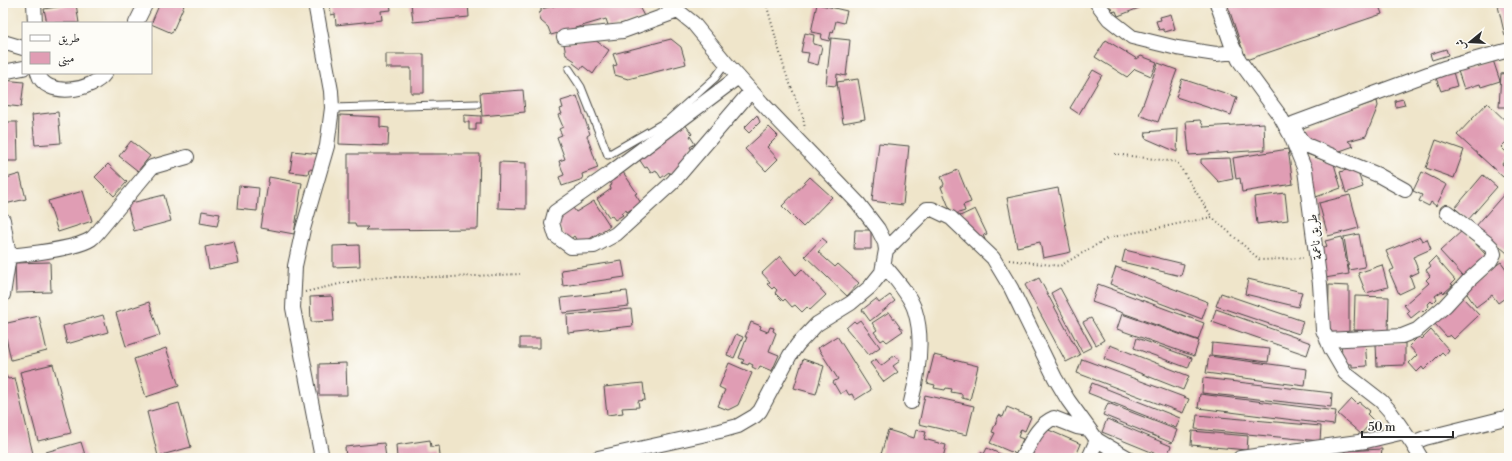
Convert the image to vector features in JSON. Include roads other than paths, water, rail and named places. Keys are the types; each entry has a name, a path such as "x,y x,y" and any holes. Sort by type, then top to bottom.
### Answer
{"street":[{"path":"34,3 35,22"},
{"path":"136,22 146,3"},
{"path":"315,3 330,84 332,108 327,146 294,266 292,295 293,308 322,458"},
{"path":"1097,3 1110,19 1132,37 1177,48 1216,54 1236,52"},
{"name":"طريق ناعمة","path":"1217,3 1236,52 1246,71 1280,116 1291,125 1305,170 1321,291 1323,330 1331,350 1345,373 1381,401 1412,443 1421,458"},
{"path":"564,37 623,31 673,7 693,23 738,77 864,209 885,243 886,250 884,265 878,279 851,303 817,324 807,333 790,355 760,411 748,421 738,426 720,431 598,458"},
{"path":"3,42 22,48"},
{"path":"1405,190 1378,175 1306,145 1300,140 1291,125 1444,68 1509,50"},
{"path":"3,72 22,68"},
{"path":"38,74 39,78 46,84 55,88 65,89 84,87 102,78 104,74"},
{"path":"738,77 609,174 555,212 552,223 556,236 571,246 594,246 616,234 673,182 751,90"},
{"path":"9,256 50,250 77,244 90,239 152,167 186,157"},
{"path":"886,250 925,210 930,208 950,218 993,258 1011,288 1058,384 1097,440 1128,458"},
{"path":"1327,340 1402,336 1417,330 1445,306 1469,280 1490,261 1494,254 1492,248 1447,212"},
{"path":"3,220 9,256 3,295"},
{"path":"884,265 903,289 916,311 919,348 918,376 911,402"},
{"path":"1412,443 1431,436 1509,417"},
{"path":"1022,458 1036,434 1049,420 1054,418 1077,427 1089,429"},
{"path":"1240,458 1366,441 1404,432"},
{"path":"1089,458 1097,440"}],"lane":[{"path":"569,69 581,88 608,155 666,121 715,78 726,63"},
{"path":"332,108 476,104"}]}
